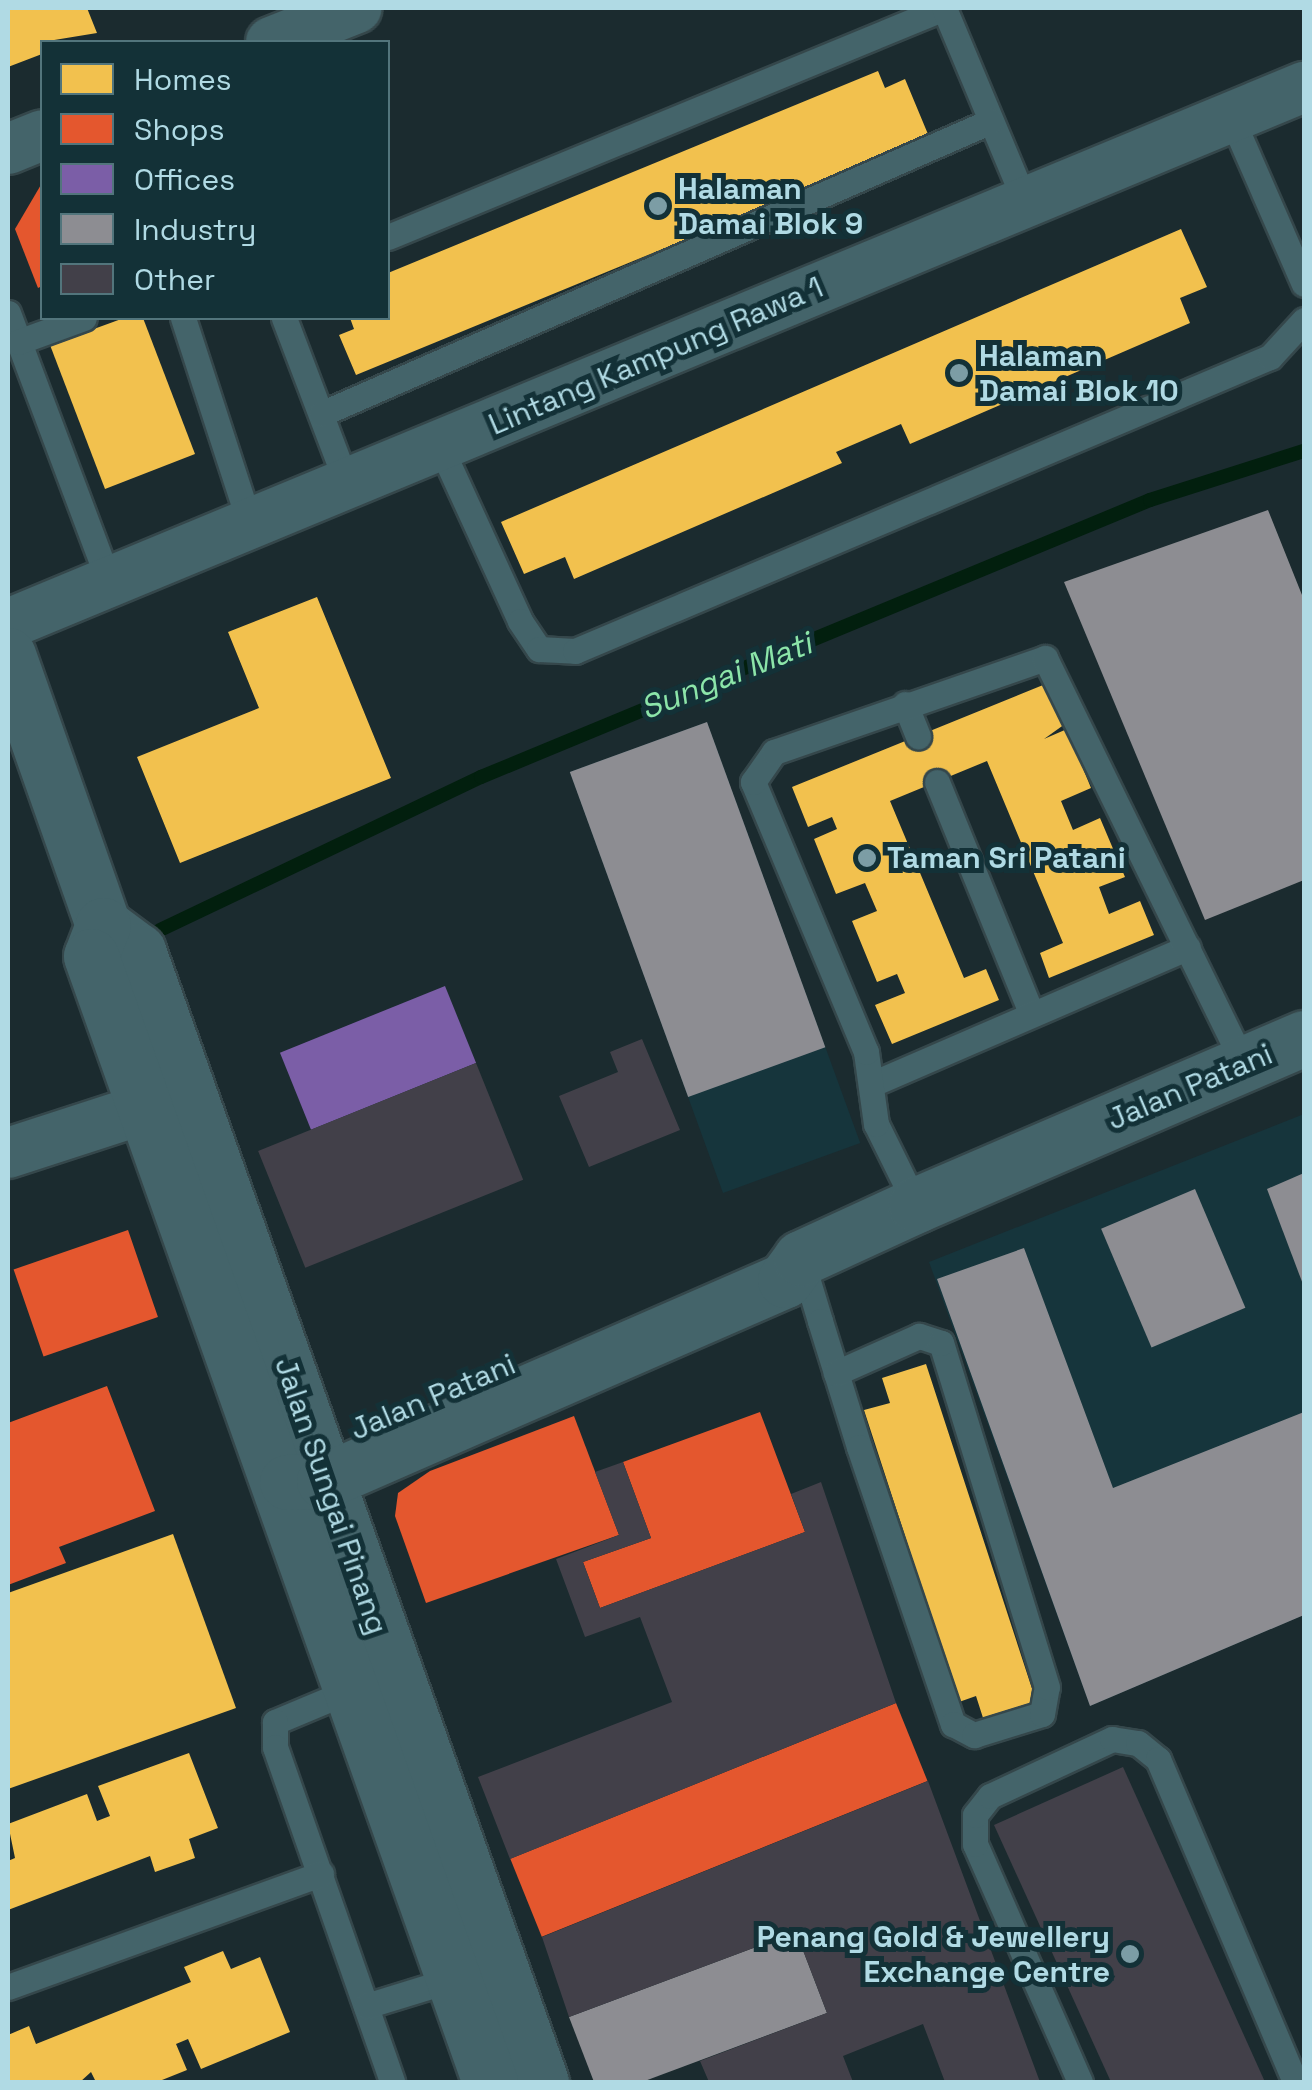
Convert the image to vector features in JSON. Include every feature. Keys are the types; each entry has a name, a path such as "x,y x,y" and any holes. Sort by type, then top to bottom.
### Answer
{"main road":[{"name":"Jalan Sungai Pinang","path":"8,655 102,925 138,951 168,1100 304,1471 373,1681 454,1979 490,2082"},
{"name":"Jalan Patani","path":"304,1471 778,1250 801,1258 1304,1038"},
{"name":"Jalan Sungai Pinang","path":"373,1681 541,2082"}],"street":[{"path":"276,40 357,8"},
{"name":"Lintang Kampung Rawa 1","path":"8,624 110,585 1304,87"},
{"path":"8,149 40,136"},
{"path":"8,1153 168,1100"}],"lane":[{"path":"390,236 944,8 1025,202"},
{"path":"1231,117 1304,284"},
{"path":"320,414 991,121"},
{"path":"8,313 110,585"},
{"path":"18,342 78,320"},
{"path":"184,320 250,524"},
{"path":"285,320 347,484"},
{"path":"440,446 520,621 539,649 575,651 1270,356 1304,320"},
{"path":"916,1205 876,1124 872,1084 753,782 774,752 1033,658 1056,665 1243,1063"},
{"path":"904,704 918,736"},
{"path":"937,782 1032,1012"},
{"path":"872,1084 1188,947"},
{"path":"801,1258 836,1373 953,1724 974,1736 1042,1714 1047,1687 941,1342 919,1336 836,1373"},
{"path":"373,1681 275,1722 275,1748 392,2082"},
{"path":"1080,2082 975,1844 975,1815 990,1796 1112,1739 1138,1742 1158,1759 1296,2082"},
{"path":"8,1987 321,1874"},
{"path":"366,2006 454,1979"}],"shaded area":[{"path":"707,722 860,1143 723,1193 570,772"},
{"path":"1304,1114 1304,1615 1090,1706 929,1262"}],"building: Homes":[{"path":"8,8 87,8 97,33 40,40 40,55 8,67"},
{"name":"Halaman Damai Blok 9","path":"878,71 885,88 905,79 930,139 356,375 339,335 354,329 351,320 390,320 390,272"},
{"name":"Halaman Damai Blok 10","path":"1181,229 1207,287 1180,298 1190,323 910,444 901,424 836,452 842,463 574,579 565,557 524,574 501,522"},
{"path":"119,320 144,320 195,454 105,489 50,345"},
{"path":"317,597 391,778 180,863 137,757 259,708 228,632"},
{"name":"Taman Sri Patani","path":"1048,683 1065,724 1044,739 1067,729 1091,788 1061,801 1073,830 1100,818 1125,877 1099,887 1109,914 1140,901 1154,935 1049,978 1040,953 1063,943 987,761 890,801 964,978 986,969 999,1000 892,1044 875,1005 905,993 897,974 877,982 852,921 877,911 865,883 836,894 814,839 837,829 832,817 808,827 792,787"},
{"path":"926,1364 1037,1704 984,1721 976,1696 959,1702 864,1410 890,1403 882,1378"},
{"path":"173,1534 236,1708 8,1789 8,1593"},
{"path":"189,1753 218,1828 189,1839 195,1858 155,1872 150,1856 8,1910 8,1861 15,1858 8,1824 87,1794 97,1821 110,1816 98,1786"},
{"path":"223,1951 231,1969 260,1957 290,2032 201,2069 188,2039 176,2044 187,2070 157,2082 96,2082 91,2072 80,2082 8,2082 8,2035 29,2026 36,2044 191,1982 184,1967"}],"building: Shops":[{"path":"40,186 38,288 15,229"},
{"path":"128,1230 158,1317 44,1356 14,1269"},
{"path":"107,1386 155,1511 59,1547 66,1563 8,1585 8,1423"},
{"path":"760,1412 805,1532 600,1608 583,1562 651,1538 623,1462"},
{"path":"574,1416 619,1535 426,1603 395,1516 398,1493 430,1471"},
{"path":"896,1703 927,1781 542,1937 510,1859"}],"building: Offices":[{"path":"445,986 476,1063 311,1130 280,1053"}],"building: Industry":[{"path":"1268,510 1304,600 1304,880 1205,920 1064,582"},
{"path":"707,722 825,1047 688,1097 570,772"},
{"path":"1304,1173 1304,1287 1267,1189"},
{"path":"1195,1189 1245,1308 1152,1348 1101,1229"},
{"path":"1024,1248 1113,1488 1304,1412 1304,1615 1090,1706 937,1279"},
{"path":"796,1932 827,2013 642,2082 594,2082 569,2017"}],"building: Other":[{"path":"642,1039 680,1130 589,1167 559,1096 618,1072 610,1052"},
{"path":"476,1063 523,1180 305,1268 258,1151"},
{"path":"623,1462 651,1538 583,1562 600,1608 805,1532 791,1494 821,1482 896,1703 510,1859 478,1777 672,1702 640,1617 585,1637 556,1559 619,1535 595,1472"},
{"name":"Penang Gold & Jewellery Exchange Centre","path":"1123,1767 1265,2082 1111,2082 994,1825"},
{"path":"928,1781 1040,2082 945,2082 923,2024 843,2056 853,2082 709,2082 700,2061 827,2013 796,1932 569,2017 542,1937"}],"waterway":[{"name":"Sungai Mati","path":"160,930 481,777 1150,500 1304,451"}],"place":[{"name":"Halaman Damai Blok 9","path":"658,206"},
{"name":"Halaman Damai Blok 10","path":"959,373"},
{"name":"Taman Sri Patani","path":"867,858"},
{"name":"Penang Gold & Jewellery Exchange Centre","path":"1130,1954"}]}
